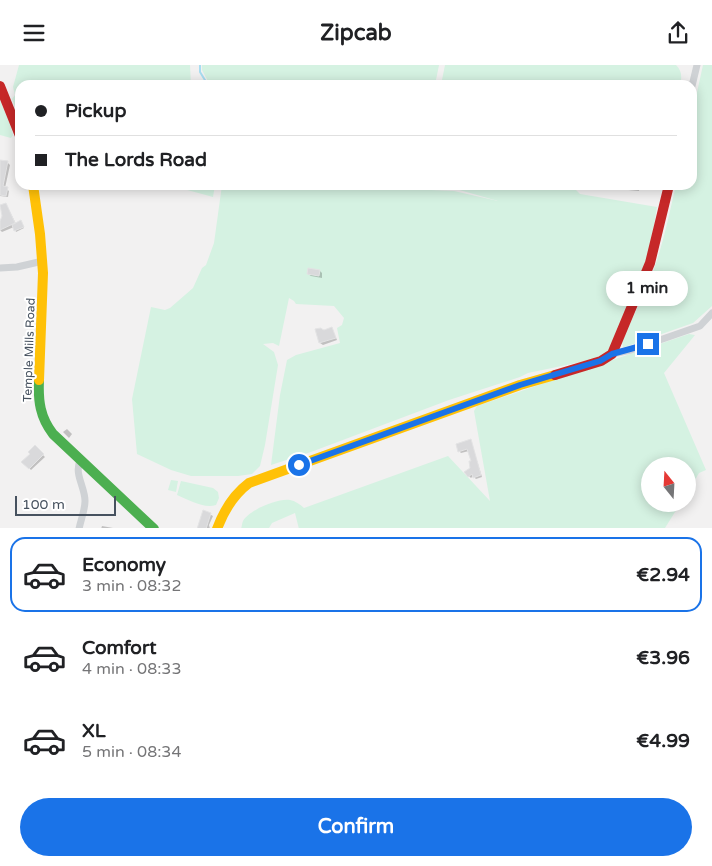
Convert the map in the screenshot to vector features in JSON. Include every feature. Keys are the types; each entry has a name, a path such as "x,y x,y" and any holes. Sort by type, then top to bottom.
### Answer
{"street":[{"path":"693,80 697,65"},
{"path":"0,86 15,124"},
{"name":"Temple Mills Road","path":"34,190 43,261 39,406 46,426 80,461 153,528"},
{"path":"612,354 650,263 668,190"},
{"path":"0,268 17,267 43,261"},
{"path":"217,528 232,497 249,483 520,385 600,361 612,354 630,350 700,326 712,313"},
{"path":"79,528 85,502 78,475 80,461"}],"green space":[{"path":"19,65 190,65 191,80 15,80 15,95 13,87"},
{"path":"202,65 439,65 436,80 207,80 202,70"},
{"path":"445,65 676,65 681,79 681,80 442,80"},
{"path":"703,65 712,65 712,306 693,323 623,347 622,342 657,260 675,190 697,190 697,92"},
{"path":"15,95 15,106 12,99"},
{"path":"0,100 10,124 13,135 11,138 0,135"},
{"path":"187,190 214,190 213,197"},
{"path":"221,190 431,190 454,191 498,201 460,190 576,190 580,194 657,207 650,251 611,346 606,353 581,362 528,373 271,465 280,395 287,360 296,355 340,343 337,328 342,325 344,318 334,306 296,304 289,298 279,346 273,343 263,344 274,352 278,365 260,466 252,474 238,476 191,476 171,470 137,454 132,399 151,307 165,310 170,308 193,288 202,268 206,265 214,243"},
{"path":"689,334 695,335 664,373 706,470 699,473 696,478 696,457 641,457 641,513 674,513 665,528 299,528 295,513 272,523 269,528 241,528 246,517 257,509 271,503 290,500 304,508 448,456 490,501 474,411 477,406"},
{"path":"171,480 178,481 176,492 168,490"},
{"path":"181,481 213,488 218,492 219,498 216,505 202,505 177,495"}],"building":[{"path":"0,160 8,161 3,186 8,187 6,196 0,195"},
{"path":"6,203 15,223 0,230 2,216 0,205"},
{"path":"21,220 24,227 14,231 12,225"},
{"path":"308,268 320,270 319,276 307,274"},
{"path":"332,327 336,338 319,343 315,329 321,328 324,330"},
{"path":"471,439 481,475 473,478 472,474 468,477 464,472 470,468 469,461 471,461 467,449 458,452 456,444"},
{"path":"35,445 44,454 29,469 21,462 30,454 28,452"},
{"path":"203,510 211,513 206,528 197,528"}],"waterway":[{"path":"200,65 200,72 205,80"}],"traffic: fast":[{"path":"39,380 41,409 45,421 53,434 153,528"}],"traffic: slow":[{"path":"34,190 43,273 39,380"},
{"path":"217,528 230,503 249,483 520,385 555,375"}],"traffic: jam":[{"path":"0,86 15,124"},
{"path":"555,375 601,361 612,354 650,263 668,190"}],"route":[{"path":"299,465 520,385 600,361 612,354 648,344"}]}
